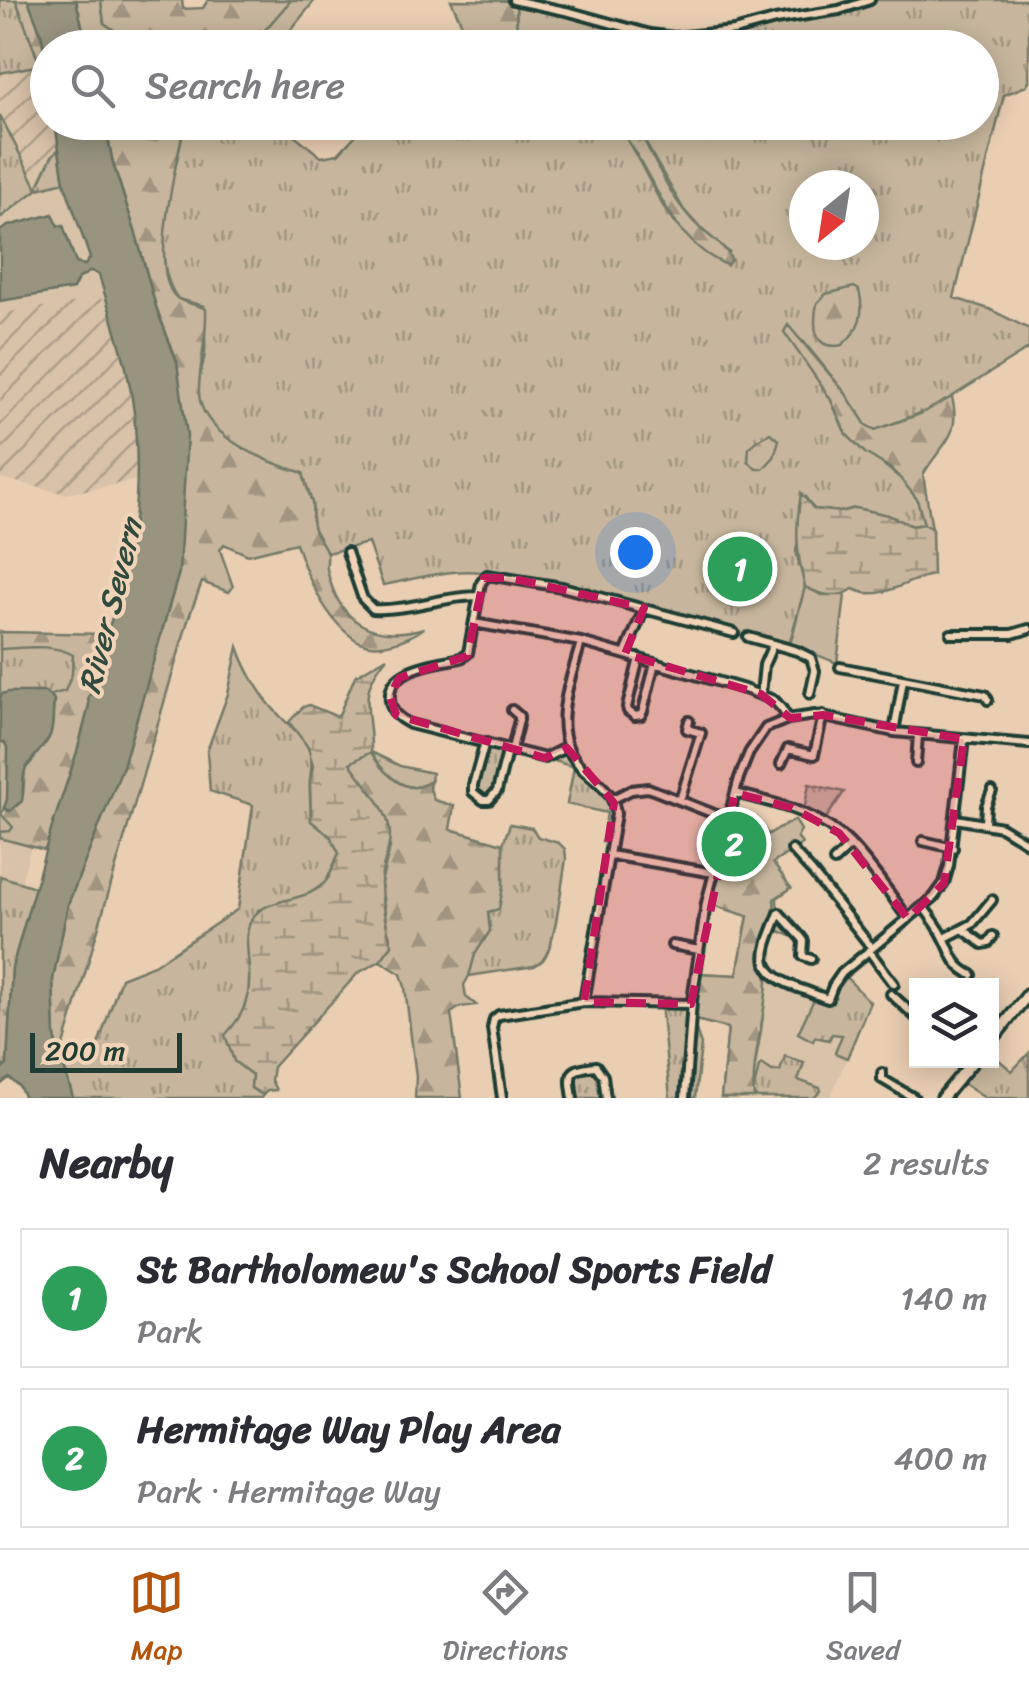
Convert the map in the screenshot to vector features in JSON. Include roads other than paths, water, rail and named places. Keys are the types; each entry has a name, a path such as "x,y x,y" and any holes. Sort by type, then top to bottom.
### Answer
{"main road":[{"path":"999,1031 1029,992"},
{"path":"942,1098 965,1068"}],"street":[{"path":"513,0 635,30"},
{"path":"738,30 870,0"},
{"path":"347,552 363,599 373,608 478,596"},
{"path":"568,747 545,758 408,723 396,715 390,703 394,683 409,671 466,655 484,578 492,575 562,587 734,633"},
{"path":"625,654 644,608"},
{"path":"474,624 581,642 761,694 776,703 788,719"},
{"path":"952,634 1012,634 1029,629"},
{"path":"748,637 811,658 815,670 810,694"},
{"path":"581,642 563,709 562,729 577,763 613,800 616,821 584,1002"},
{"path":"761,694 764,665 773,644"},
{"path":"639,658 627,707 632,715 642,713 656,663"},
{"path":"840,668 984,695 988,700"},
{"path":"894,732 903,680"},
{"path":"485,742 473,792 489,800 497,791 519,720 512,710"},
{"path":"781,764 788,749 814,755 823,716"},
{"path":"686,1098 692,1004 706,903 748,753 768,726 788,719 823,716 894,732 1029,744"},
{"path":"680,800 701,733 687,729 689,721"},
{"path":"916,762 918,735"},
{"path":"811,959 803,956 804,941 779,913 765,954 769,971 779,980 828,999 842,973 924,908 944,882 953,848 964,739"},
{"path":"613,800 644,787 728,819"},
{"path":"985,823 992,791"},
{"path":"735,793 792,808 839,833 908,919"},
{"path":"956,819 1000,827 1029,844"},
{"path":"923,841 953,848"},
{"path":"834,861 851,845"},
{"path":"792,850 894,984"},
{"path":"610,856 714,873"},
{"path":"945,938 972,924 992,900"},
{"path":"924,908 945,938 952,959 972,975"},
{"path":"964,930 983,944 993,936"},
{"path":"672,945 699,950"},
{"path":"890,994 909,1011"},
{"path":"502,1098 492,1028 494,1019 502,1014 584,1002 692,1004"},
{"path":"573,1098 572,1072 596,1066 603,1076 606,1098"},
{"path":"876,1088 882,1076 914,1098"}],"place":[{"name":"St Bartholomew's School Sports Field","path":"740,569"},
{"name":"Hermitage Way Play Area","path":"734,844"}],"water label":[{"name":"River Severn","path":"110,606"}]}
